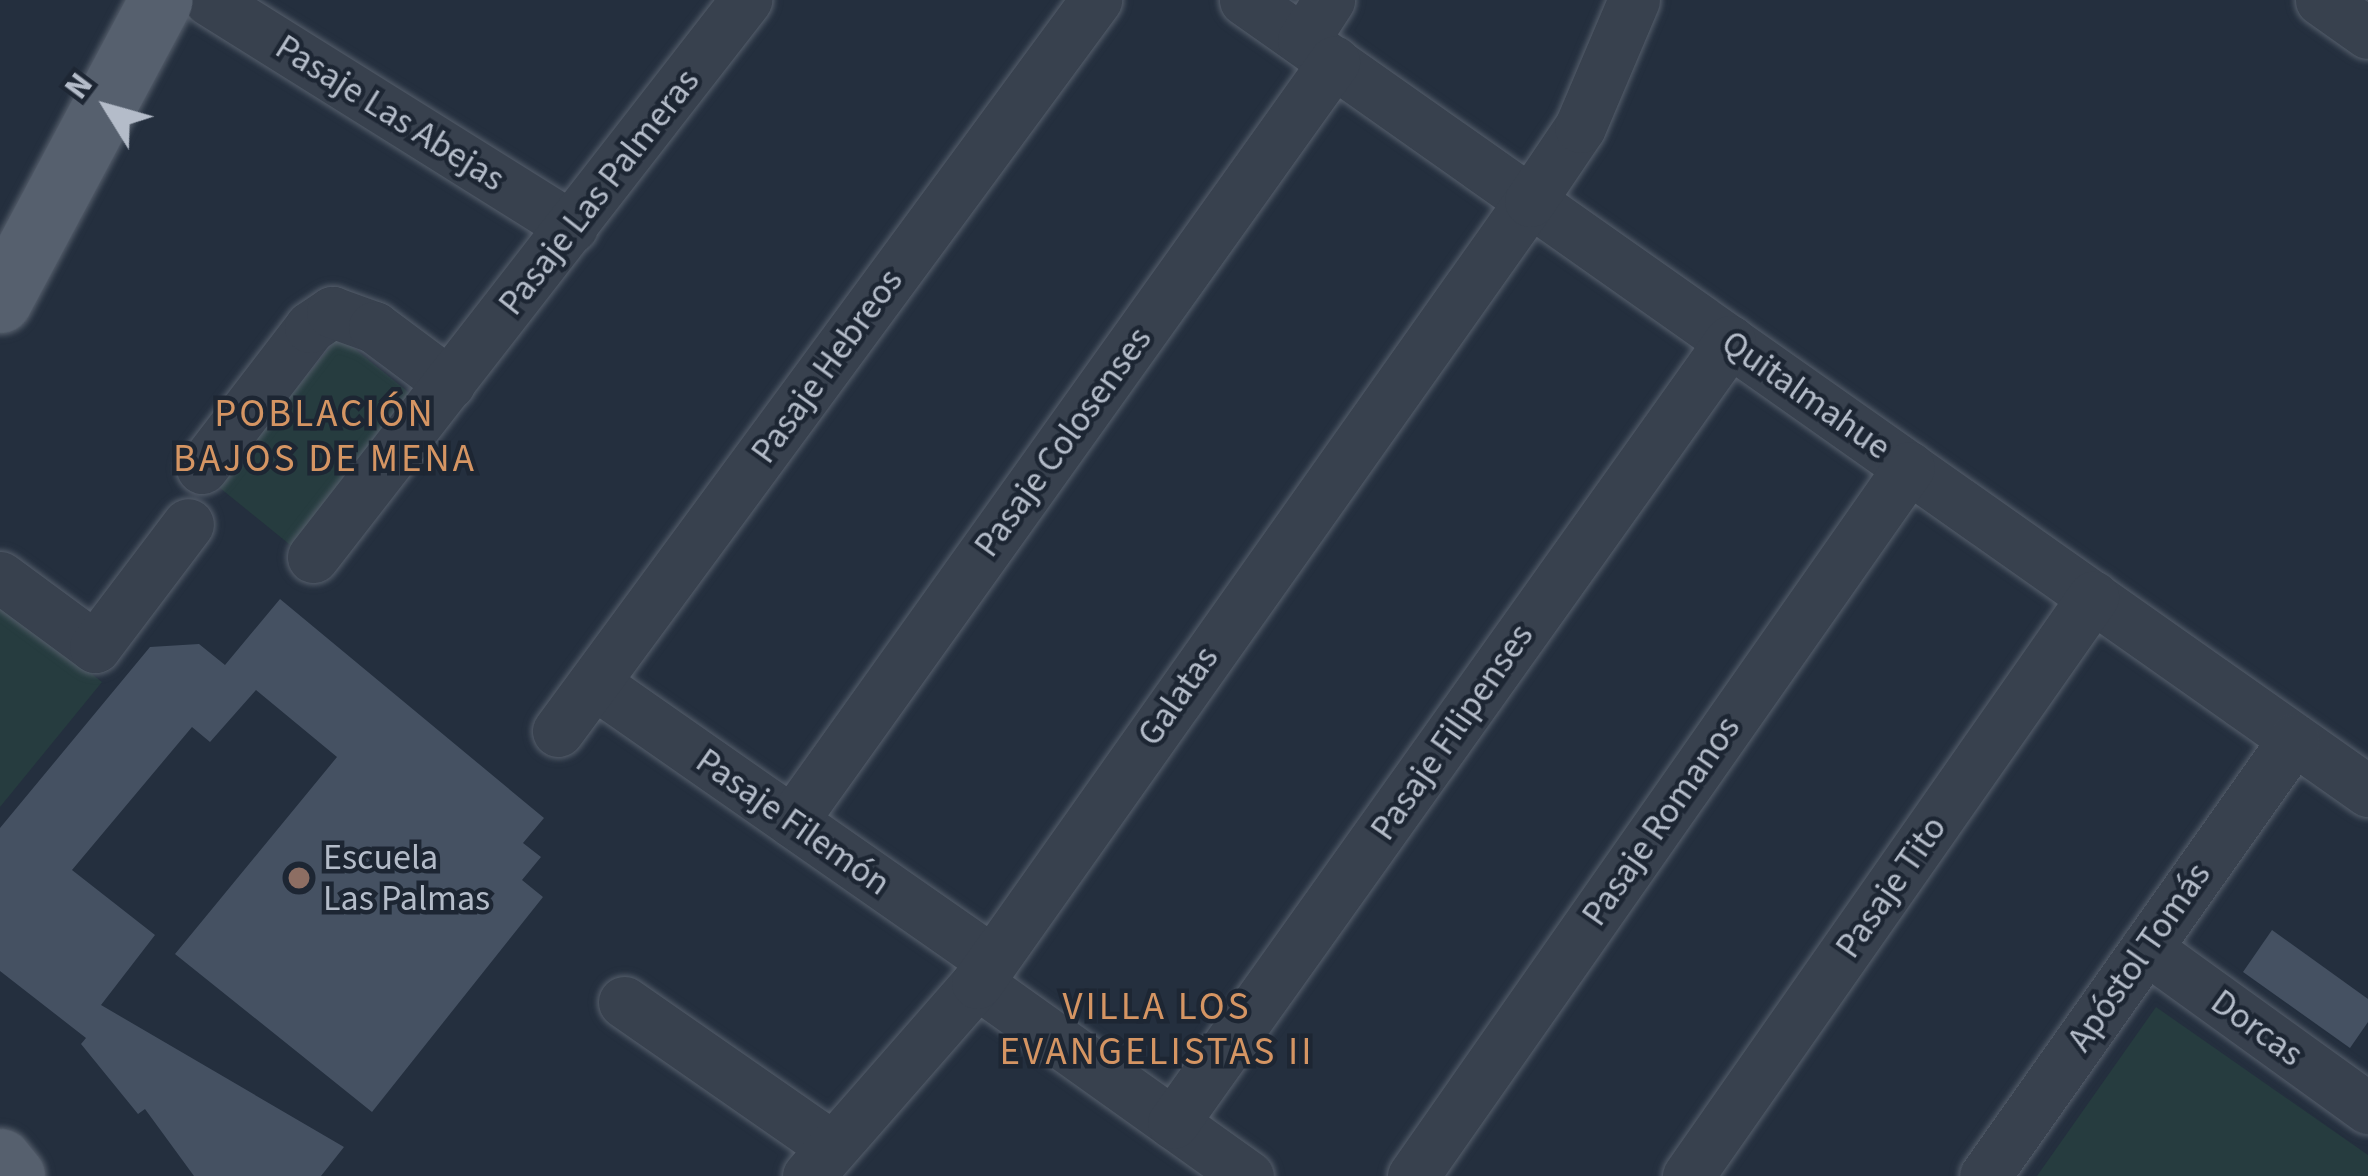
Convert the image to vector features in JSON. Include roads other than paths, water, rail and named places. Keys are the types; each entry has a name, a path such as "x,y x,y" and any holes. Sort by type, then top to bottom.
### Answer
{"main road":[{"path":"0,301 161,0"},
{"path":"0,1160 14,1176"}],"street":[{"name":"Pasaje Las Abejas","path":"208,0 572,227"},
{"name":"Pasaje Las Palmeras","path":"313,557 746,0"},
{"name":"Pasaje Hebreos","path":"558,730 1096,0"},
{"name":"Quitalmahue","path":"1245,0 1322,34 1530,200 2368,790"},
{"name":"Galatas","path":"820,1162 984,972 1530,200 1580,127 1634,0"},
{"path":"2321,0 2368,33"},
{"name":"Pasaje Colosenses","path":"792,821 1322,34"},
{"path":"202,467 310,327 332,312 374,327 449,383"},
{"name":"Pasaje Filipenses","path":"1174,1123 1730,341"},
{"name":"Pasaje Romanos","path":"1413,1176 1909,467"},
{"path":"0,577 95,647 188,524"},
{"name":"Pasaje Tito","path":"1688,1176 2093,597"},
{"name":"Pasaje Filemón","path":"594,682 792,821 1174,1123 1248,1176"},
{"name":"Apóstol Tomás","path":"1985,1176 2294,739"},
{"name":"Dorcas","path":"2146,948 2368,1108"},
{"path":"624,1002 820,1162"}],"place":[{"name":"Escuela Las Palmas","path":"299,878"}],"district":[{"name":"POBLACIÓN BAJOS DE MENA","path":"325,438"},
{"name":"VILLA LOS EVANGELISTAS II","path":"1157,1030"}]}
